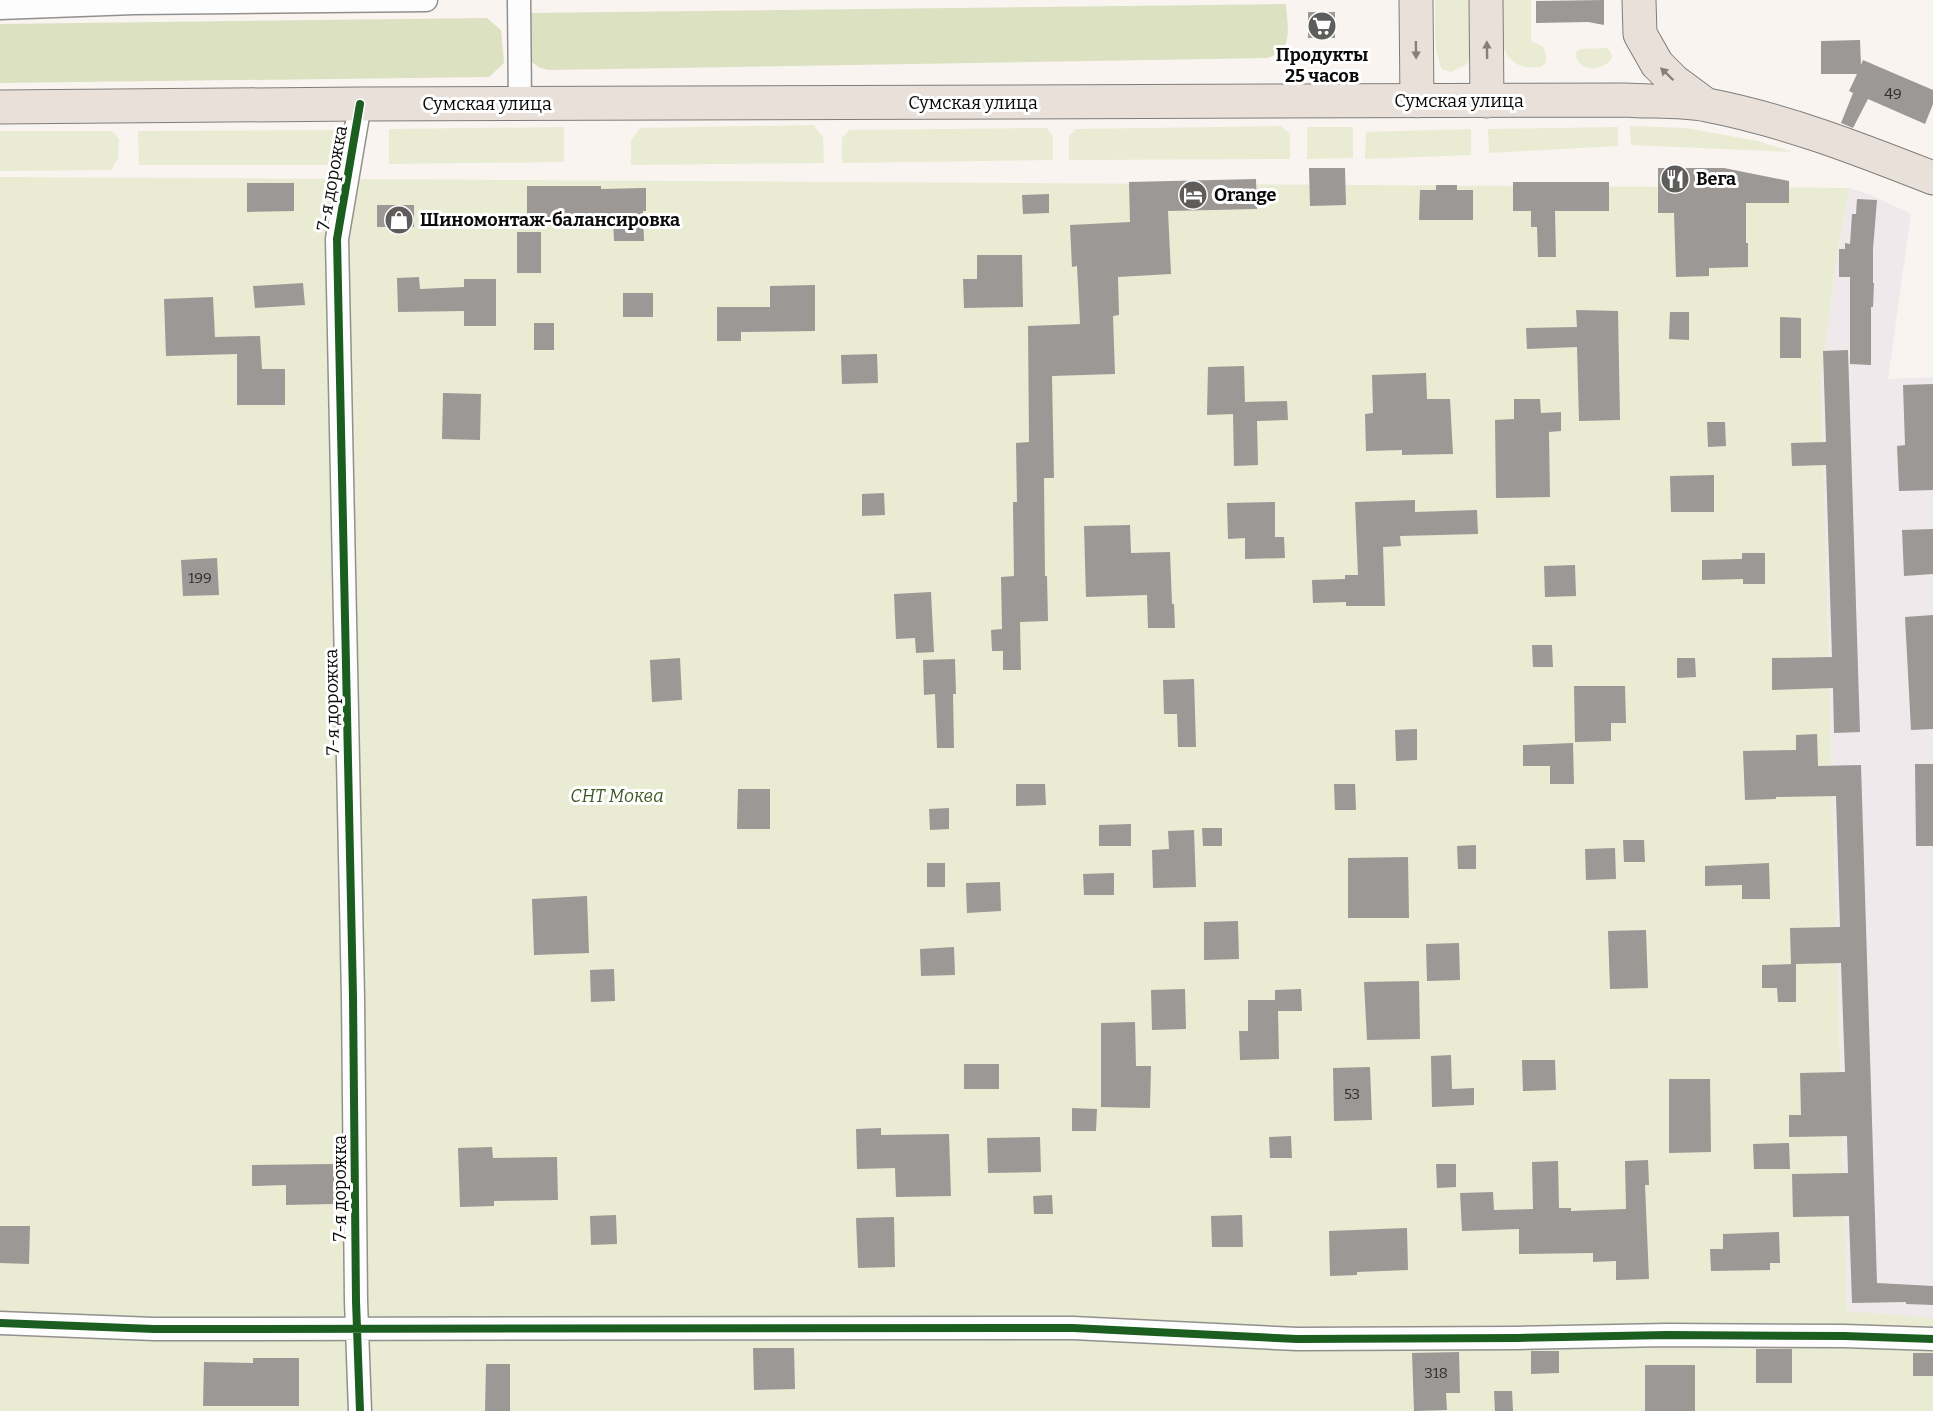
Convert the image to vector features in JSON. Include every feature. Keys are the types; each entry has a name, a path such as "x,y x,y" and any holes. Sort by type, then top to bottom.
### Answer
{"main road":[{"path":"1416,0 1417,101"},
{"path":"1486,0 1488,101"},
{"path":"1639,0 1640,34 1657,64 1674,81 1705,104"},
{"name":"Сумская улица","path":"0,107 1624,100 1705,104 1764,117 1813,132 1933,178"}],"street":[{"path":"0,8 134,3 426,0"},
{"path":"519,0 520,104"},
{"name":"7-я дорожка","path":"360,104 337,239 353,997 356,1301 360,1411"},
{"path":"0,1323 154,1329 357,1330 1073,1328 1297,1339 1667,1335 1933,1339"}],"shaded area":[{"path":"1849,188 1869,194 1911,214 1888,379 1933,377 1933,1318 1847,1312 1821,380 1836,262"}],"green space":[{"path":"1435,0 1474,0 1473,54 1467,64 1451,72 1442,69 1437,52"},
{"path":"1499,0 1531,0 1531,41 1542,46 1546,53 1546,62 1541,67 1526,67 1516,64 1509,58 1501,40"},
{"path":"1286,4 1288,29 1286,44 1276,55 1267,58 548,70 538,67 530,60 529,13"},
{"path":"487,18 501,30 504,63 489,77 0,83 0,24"},
{"path":"1607,48 1612,58 1603,66 1585,67 1577,59 1576,52 1580,49"},
{"path":"813,125 823,137 824,163 631,165 631,140 640,128"},
{"path":"1281,126 1290,134 1290,159 1069,160 1069,136 1076,129"},
{"path":"1630,126 1686,128 1758,141 1792,152 1631,145"},
{"path":"564,127 564,162 389,164 389,129"},
{"path":"1307,127 1353,127 1353,158 1307,159"},
{"path":"1618,127 1618,146 1489,153 1488,129"},
{"path":"1047,128 1053,136 1053,160 842,163 842,138 849,130"},
{"path":"1471,129 1471,155 1365,159 1366,132"},
{"path":"339,130 340,165 139,165 138,131"},
{"path":"0,131 112,131 119,139 118,158 111,170 0,171"},
{"name":"СНТ Моква","path":"0,177 1849,188 1836,262 1821,380 1847,1311 1933,1318 1933,1411 0,1411"}],"building":[{"path":"1604,0 1604,25 1588,22 1536,23 1536,1"},
{"path":"1308,12 1335,12 1335,38 1308,38"},
{"path":"1860,40 1861,65 1863,60 1933,90 1933,104 1925,124 1868,99 1853,128 1841,123 1853,93 1849,91 1857,74 1821,74 1821,41"},
{"path":"1309,168 1345,168 1346,205 1310,206"},
{"path":"1658,168 1724,168 1789,181 1789,203 1746,203 1748,267 1709,268 1709,276 1676,277 1674,213 1658,213"},
{"path":"1256,179 1257,209 1168,211 1171,274 1118,277 1119,315 1113,316 1115,374 1052,376 1054,478 1044,478 1048,621 1020,622 1021,670 1003,670 1003,651 992,651 991,630 1002,629 1001,577 1014,576 1013,502 1017,502 1016,443 1029,442 1028,326 1080,324 1077,266 1072,267 1070,225 1130,222 1129,182"},
{"path":"1513,182 1609,182 1609,211 1555,211 1556,257 1538,257 1537,227 1531,227 1531,211 1513,211"},
{"path":"247,183 294,183 294,211 247,212"},
{"path":"1436,185 1457,185 1457,190 1473,190 1473,220 1419,220 1420,190 1436,190"},
{"path":"527,186 646,188 646,211 643,211 644,241 614,241 613,217 527,217"},
{"path":"1049,194 1049,213 1023,214 1022,195"},
{"path":"1857,199 1877,200 1873,249 1871,365 1850,364 1850,277 1839,277 1839,249 1845,249 1845,243 1850,244 1852,214 1856,214"},
{"path":"377,205 414,205 414,227 377,227"},
{"path":"517,232 541,232 541,273 517,273"},
{"path":"977,255 1022,255 1023,307 964,308 963,279 977,279"},
{"path":"419,277 420,289 464,287 464,279 496,279 496,326 464,326 464,311 398,312 397,278"},
{"path":"303,283 305,305 255,308 253,286"},
{"path":"815,285 815,331 741,332 741,341 717,341 717,307 770,307 770,286"},
{"path":"623,293 653,293 653,317 623,317"},
{"path":"213,297 215,337 260,336 262,369 285,369 285,405 237,405 237,354 166,356 164,299"},
{"path":"1576,310 1618,311 1620,420 1579,421 1577,347 1527,349 1526,328 1577,327"},
{"path":"1670,312 1689,312 1689,340 1669,339"},
{"path":"1780,317 1801,318 1801,358 1780,358"},
{"path":"534,323 554,323 554,350 534,350"},
{"path":"1848,350 1860,732 1834,733 1833,688 1772,690 1772,658 1832,657 1826,465 1792,466 1791,443 1826,442 1823,351"},
{"path":"877,354 878,383 842,384 841,355"},
{"path":"1244,366 1245,402 1287,401 1288,420 1257,421 1258,465 1234,466 1233,414 1207,415 1208,367"},
{"path":"1426,373 1427,399 1450,399 1453,454 1402,455 1402,450 1366,451 1365,414 1373,413 1372,375"},
{"path":"1933,384 1933,490 1899,491 1897,446 1905,445 1903,385"},
{"path":"443,393 481,394 480,440 442,439"},
{"path":"1514,399 1540,399 1541,413 1561,412 1561,431 1549,432 1550,497 1496,498 1495,420 1514,419"},
{"path":"1707,422 1725,422 1726,446 1708,447"},
{"path":"1714,475 1714,512 1671,512 1670,476"},
{"path":"884,493 885,515 862,516 862,494"},
{"path":"1415,500 1415,512 1477,510 1478,534 1400,536 1401,546 1383,547 1385,606 1346,606 1346,602 1313,603 1312,580 1345,579 1345,575 1358,575 1355,502"},
{"path":"1275,502 1275,537 1284,537 1285,558 1245,559 1245,538 1228,539 1227,503"},
{"path":"1130,525 1131,553 1170,552 1175,628 1148,628 1147,595 1086,597 1084,526"},
{"path":"1933,529 1933,574 1904,576 1902,530"},
{"path":"1742,553 1765,553 1765,584 1743,584 1743,579 1702,580 1702,560 1742,559"},
{"path":"217,558 219,595 183,596 181,560"},
{"path":"1575,565 1576,596 1545,597 1544,566"},
{"path":"931,592 934,652 916,653 915,638 896,639 894,594"},
{"path":"1933,615 1933,729 1911,730 1905,617"},
{"path":"1532,645 1552,645 1553,667 1533,667"},
{"path":"680,658 682,700 652,702 650,660"},
{"path":"1677,658 1695,658 1696,677 1677,678"},
{"path":"955,659 954,748 937,748 935,694 924,695 923,660"},
{"path":"1194,679 1196,747 1178,747 1177,714 1164,714 1163,680"},
{"path":"1574,686 1625,686 1626,723 1611,723 1611,741 1575,742"},
{"path":"1417,729 1417,760 1396,761 1395,730"},
{"path":"1817,734 1818,766 1861,765 1877,1283 1933,1286 1933,1305 1906,1304 1906,1302 1852,1303 1849,1216 1793,1217 1792,1174 1848,1173 1847,1136 1789,1137 1789,1115 1801,1115 1800,1073 1845,1072 1841,963 1796,964 1796,1002 1778,1002 1777,988 1762,988 1762,965 1795,964 1791,964 1790,928 1840,927 1836,796 1745,800 1743,751 1796,750 1796,735"},
{"path":"1573,743 1574,784 1550,784 1550,766 1523,766 1523,745"},
{"path":"1915,764 1933,764 1933,846 1916,846"},
{"path":"1016,784 1045,784 1046,805 1016,806"},
{"path":"1334,784 1355,784 1356,810 1335,810"},
{"path":"738,789 770,789 770,829 737,829"},
{"path":"949,808 949,829 930,830 929,809"},
{"path":"1131,824 1131,846 1099,846 1099,825"},
{"path":"1202,828 1222,828 1222,846 1203,846"},
{"path":"1194,830 1196,887 1153,888 1152,850 1169,849 1168,831"},
{"path":"1623,840 1644,840 1645,862 1624,862"},
{"path":"1476,845 1476,869 1458,869 1457,846"},
{"path":"1615,848 1616,879 1586,880 1585,849"},
{"path":"1408,857 1409,918 1348,918 1348,858"},
{"path":"927,863 945,863 945,887 927,887"},
{"path":"1769,863 1770,899 1742,899 1742,885 1705,886 1705,866"},
{"path":"1114,873 1114,895 1084,895 1083,874"},
{"path":"1000,882 1001,911 967,913 966,883"},
{"path":"587,896 589,953 534,955 532,899"},
{"path":"1238,921 1239,959 1204,960 1204,922"},
{"path":"1646,930 1648,988 1610,989 1608,931"},
{"path":"1459,943 1460,980 1427,981 1426,944"},
{"path":"954,947 955,975 921,976 920,949"},
{"path":"614,969 615,1001 591,1002 590,970"},
{"path":"1419,981 1420,1039 1367,1040 1364,982"},
{"path":"1185,989 1186,1029 1152,1030 1151,990"},
{"path":"1301,989 1302,1011 1278,1011 1279,1059 1240,1060 1239,1031 1248,1031 1248,1000 1275,1000 1275,990"},
{"path":"1135,1022 1136,1066 1151,1066 1150,1108 1101,1107 1101,1023"},
{"path":"1451,1055 1452,1089 1474,1088 1474,1105 1432,1107 1431,1056"},
{"path":"1522,1060 1555,1060 1556,1090 1523,1091"},
{"path":"964,1064 999,1064 999,1089 964,1089"},
{"path":"1370,1067 1372,1120 1334,1121 1333,1068"},
{"path":"1669,1079 1710,1079 1711,1152 1669,1153"},
{"path":"1072,1108 1097,1109 1096,1131 1072,1131"},
{"path":"881,1128 881,1135 949,1134 951,1196 896,1197 895,1168 857,1169 856,1129"},
{"path":"1291,1136 1292,1158 1270,1158 1269,1137"},
{"path":"1040,1137 1041,1172 988,1173 987,1138"},
{"path":"1789,1143 1790,1169 1754,1169 1753,1144"},
{"path":"492,1147 493,1158 557,1157 558,1200 494,1201 494,1206 460,1207 458,1148"},
{"path":"1648,1160 1649,1185 1645,1185 1649,1279 1616,1280 1616,1261 1593,1262 1593,1253 1519,1254 1519,1229 1462,1231 1460,1193 1493,1192 1494,1210 1533,1209 1532,1162 1558,1161 1559,1208 1571,1208 1571,1211 1626,1209 1625,1161"},
{"path":"334,1164 334,1204 286,1205 286,1185 252,1186 252,1165"},
{"path":"1436,1164 1456,1164 1456,1187 1437,1188"},
{"path":"1052,1195 1053,1214 1034,1214 1033,1196"},
{"path":"616,1215 617,1244 591,1245 590,1216"},
{"path":"1242,1215 1243,1247 1212,1247 1211,1216"},
{"path":"894,1217 895,1267 858,1268 856,1218"},
{"path":"0,1226 30,1226 29,1264 0,1263"},
{"path":"1407,1228 1408,1270 1357,1272 1357,1275 1330,1276 1329,1231"},
{"path":"1779,1232 1780,1263 1770,1263 1770,1270 1711,1271 1710,1249 1723,1249 1723,1234"},
{"path":"753,1348 794,1348 795,1389 754,1390"},
{"path":"1756,1349 1792,1349 1792,1383 1756,1383"},
{"path":"1531,1351 1559,1351 1559,1373 1531,1374"},
{"path":"1459,1352 1460,1393 1446,1393 1447,1410 1414,1411 1412,1353"},
{"path":"1913,1353 1933,1353 1933,1376 1913,1376"},
{"path":"253,1358 299,1358 299,1406 203,1406 204,1362 253,1363"},
{"path":"486,1364 510,1364 510,1411 485,1411"},
{"path":"1645,1365 1695,1365 1695,1411 1645,1411"},
{"path":"1494,1391 1512,1391 1513,1411 1495,1411"}],"cycle path":[{"path":"360,104 337,239 353,997 356,1301 360,1411"},
{"path":"0,1323 154,1329 1073,1328 1297,1339 1667,1335 1933,1339"}],"place":[{"name":"Продукты 25 часов","path":"1322,26"},
{"name":"Вега","path":"1675,179"},
{"name":"Orange","path":"1193,195"},
{"name":"Шиномонтаж-балансировка","path":"399,220"}]}
